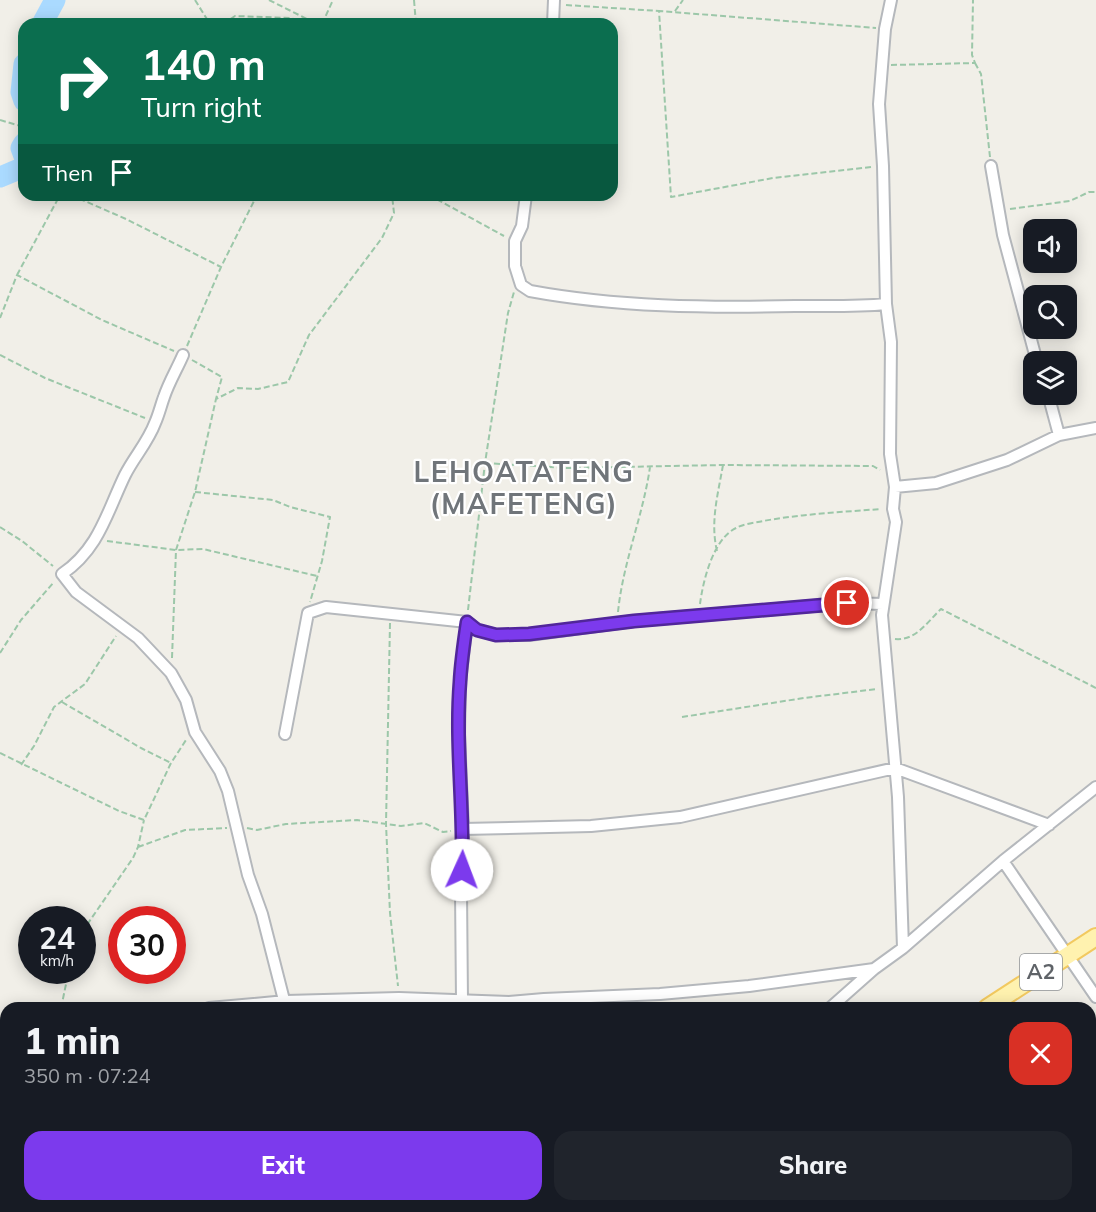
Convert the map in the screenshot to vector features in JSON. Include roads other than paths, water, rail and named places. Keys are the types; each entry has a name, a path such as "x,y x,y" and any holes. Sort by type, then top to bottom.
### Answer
{"main road":[{"name":"A2","path":"996,1002 1096,937"}],"street":[{"path":"891,0 885,29 879,104 883,166 886,304 891,342 890,454 894,482 893,509 896,522 883,604 901,867 903,948"},
{"path":"553,18 554,2"},
{"path":"991,166 998,211 1034,351"},
{"path":"525,201 522,226 515,241 515,266 521,285 530,291 646,304 737,307 886,304"},
{"path":"183,355 164,396 156,423 128,468 111,510 95,540 82,558 62,574 76,592 138,638 171,673 186,700 195,732 220,771 228,791 248,875 262,914 285,1002"},
{"path":"1051,405 1059,435"},
{"path":"894,482 936,483 1007,460 1059,435 1096,428"},
{"path":"285,734 308,613 326,607 467,622 477,630 496,635 551,632 847,603 883,604"},
{"path":"462,1001 463,829 459,735 460,682 467,622"},
{"path":"463,829 591,826 680,817 895,768 1049,825"},
{"path":"837,1002 1003,861 1096,787"},
{"path":"1003,861 1096,997"},
{"path":"527,1002 749,986 874,969"},
{"path":"324,1002 399,998 420,1002"},
{"path":"452,1002 474,1002"}],"waterway":[{"path":"45,18 55,0"},
{"path":"0,177 18,170"}],"district":[{"name":"LEHOATATENG (MAFETENG)","path":"524,488"}]}
